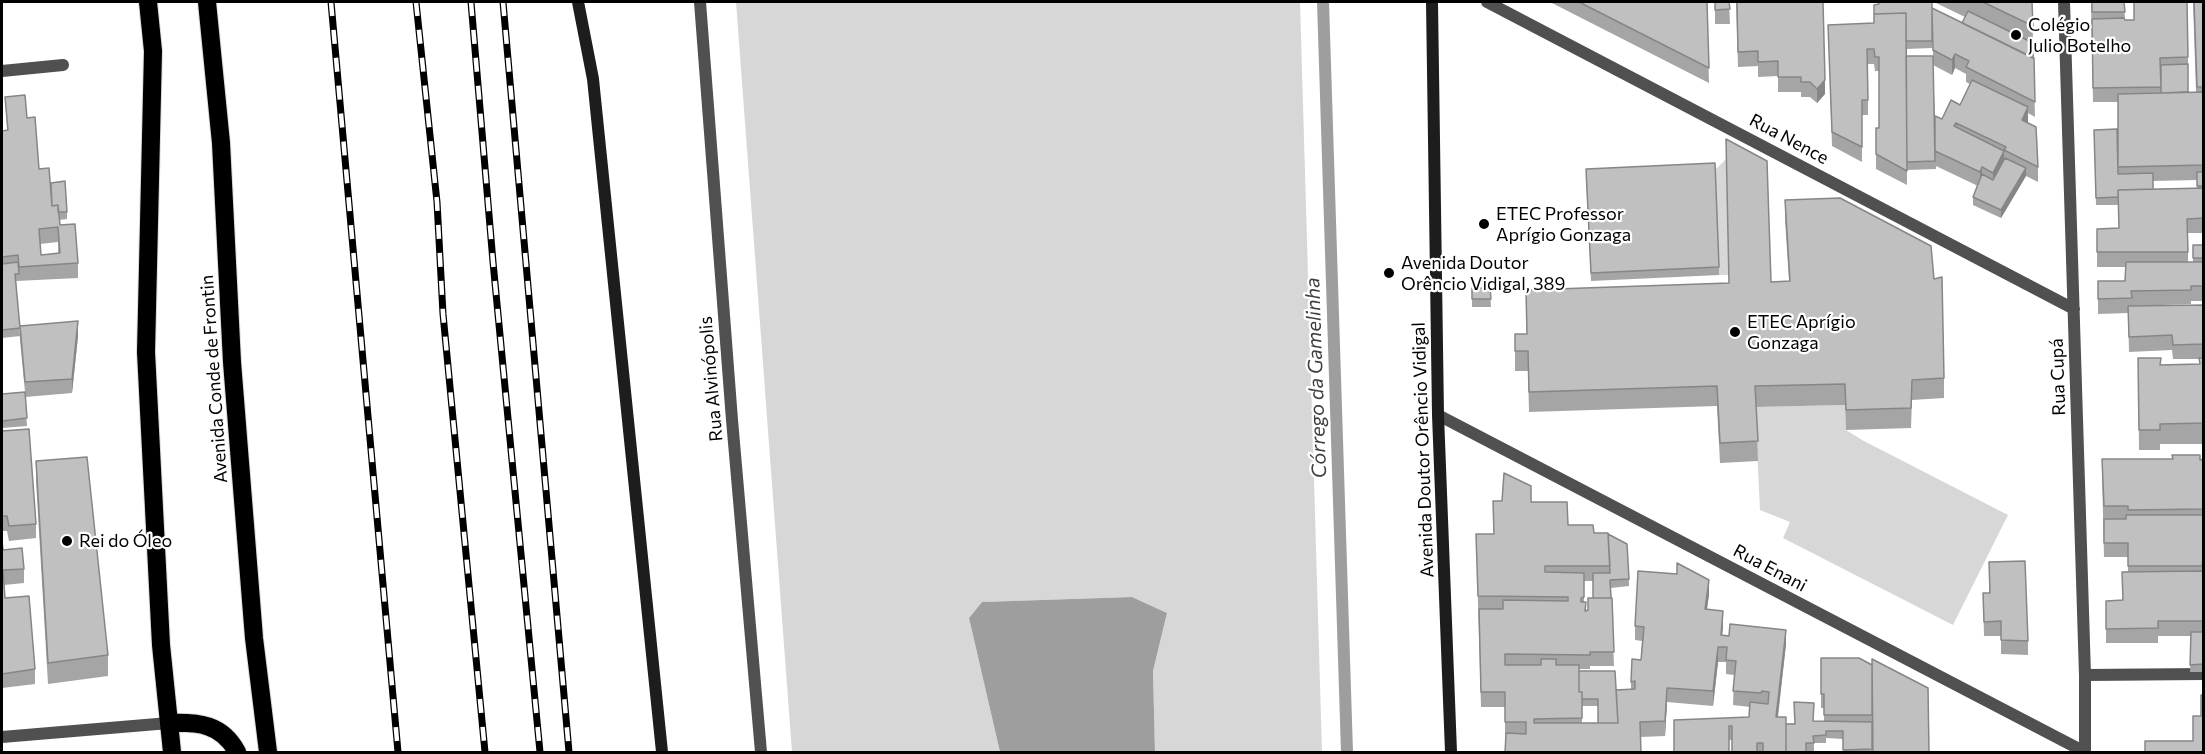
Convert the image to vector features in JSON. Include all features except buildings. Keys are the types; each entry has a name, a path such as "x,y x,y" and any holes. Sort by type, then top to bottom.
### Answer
{"highway":[{"path":"148,2 153,51 146,352 161,645 172,753"},
{"name":"Avenida Conde de Frontin","path":"207,2 221,143 232,362 254,638 268,753"},
{"path":"169,723 192,722 225,734 237,753"}],"street":[{"path":"578,2 593,79 662,753"},
{"name":"Rua Alvinópolis","path":"700,2 732,420 761,753"},
{"name":"Avenida Doutor Orêncio Vidigal","path":"1432,2 1438,416 1451,753"},
{"name":"Rua Nence","path":"1487,2 2074,309"},
{"name":"Rua Cupá","path":"2064,2 2085,675 2085,753"},
{"path":"2,71 63,65"},
{"name":"Rua Enani","path":"1438,416 2085,753"},
{"path":"2085,675 2204,674"},
{"path":"2,737 169,723"}],"shaded area":[{"path":"736,2 1300,2 1322,752 1155,752 1153,671 1167,613 1132,597 982,602 969,618 1000,752 792,752"},
{"path":"1726,159 1729,275 1719,275 1715,170"},
{"path":"1845,405 1846,430 2008,515 1953,625 1783,538 1790,522 1760,510 1755,407"},
{"path":"1132,597 1167,613 1153,671 1155,752 1000,752 969,618 982,602"}],"waterway":[{"name":"Córrego da Gamelinha","path":"1323,2 1347,752"}],"railway":[{"path":"331,2 398,752"},
{"path":"416,2 437,202 443,314 485,752"},
{"path":"471,2 493,262 540,752"},
{"path":"503,2 569,752"}],"place":[{"name":"Colégio Julio Botelho","path":"2016,35"},
{"name":"ETEC Professor Aprígio Gonzaga","path":"1484,224"},
{"name":"Avenida Doutor Orêncio Vidigal, 389","path":"1389,273"},
{"name":"ETEC Aprígio Gonzaga","path":"1735,332"},
{"name":"Rei do Óleo","path":"67,541"}]}
